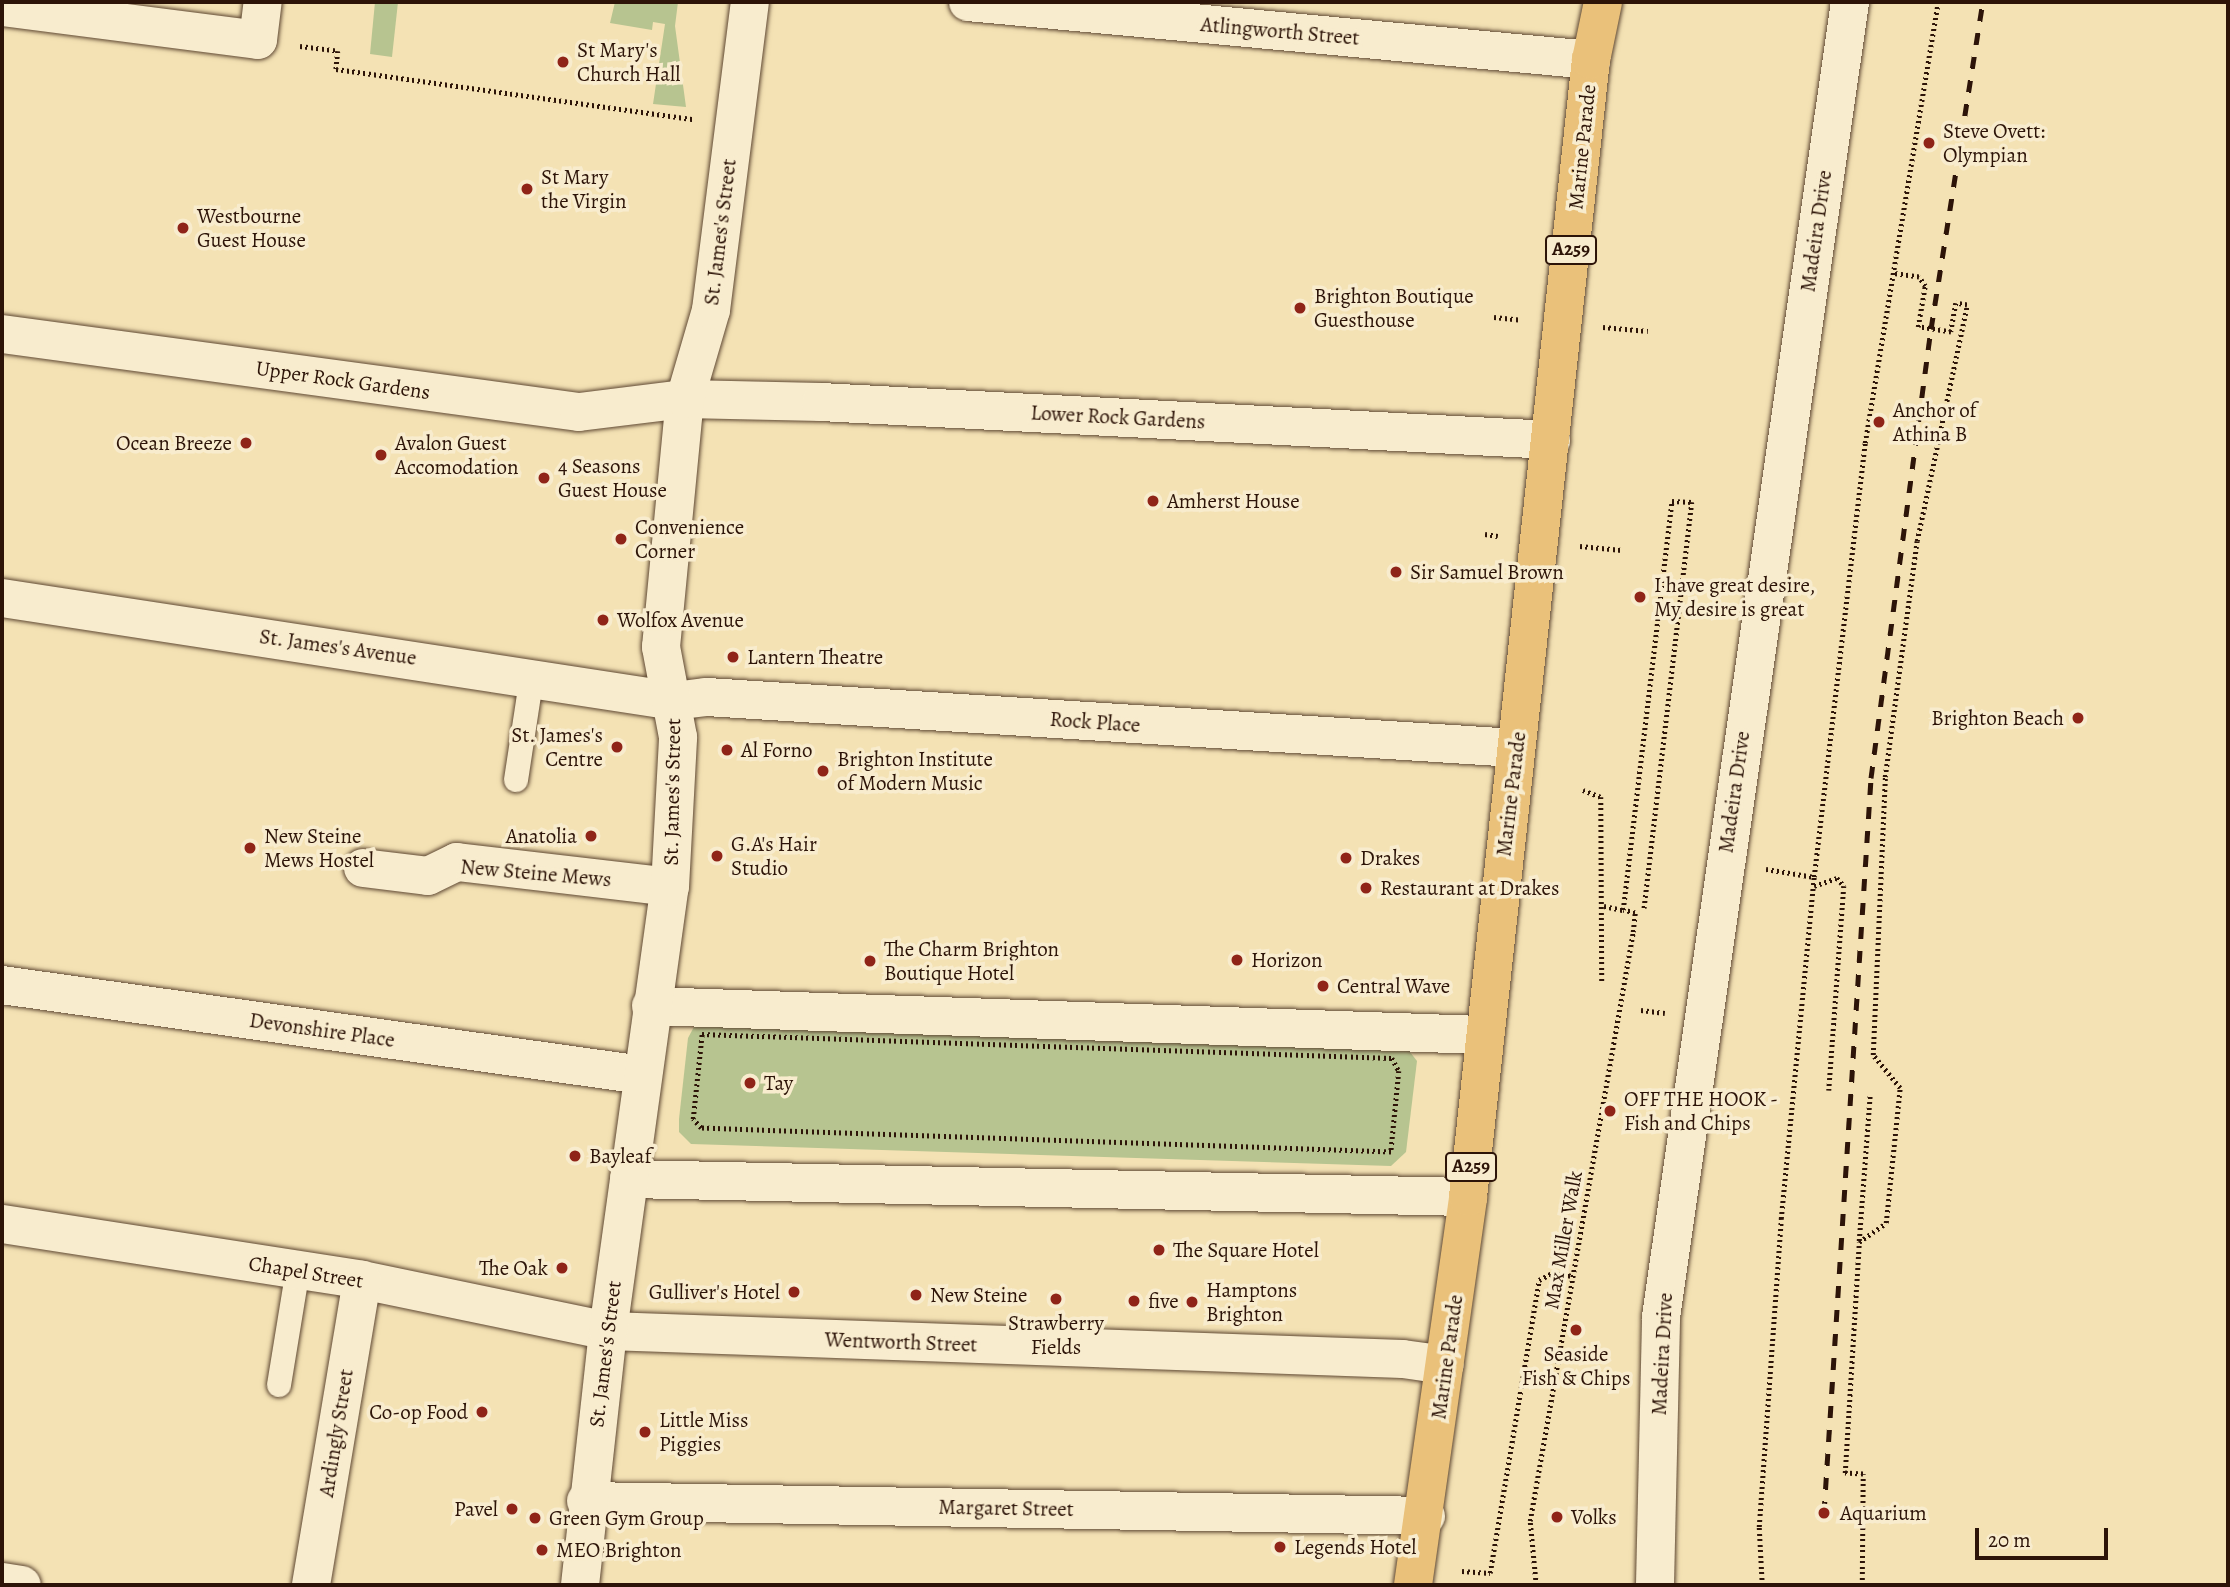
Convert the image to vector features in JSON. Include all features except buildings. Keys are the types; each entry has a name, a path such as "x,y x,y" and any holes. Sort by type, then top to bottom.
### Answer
{"main road":[{"name":"Marine Parade","path":"1413,1585 1426,1516 1468,1197 1482,1035 1551,440 1591,60 1603,2"}],"street":[{"path":"2,7 258,40 263,2"},
{"name":"St. James's Street","path":"580,1585 586,1501 651,1006 670,887 678,737 674,701 661,647 685,398 711,310 750,2"},
{"name":"Atlingworth Street","path":"968,2 1591,60"},
{"name":"Madeira Drive","path":"1655,1585 1661,1317 1850,2"},
{"name":"Upper Rock Gardens","path":"2,334 579,412 685,398"},
{"name":"Lower Rock Gardens","path":"685,398 1551,440"},
{"name":"St. James's Avenue","path":"2,598 532,676 674,701"},
{"name":"Rock Place","path":"674,701 707,697 1516,748"},
{"name":"New Steine Mews","path":"363,868 428,876 457,862 670,887"},
{"name":"Devonshire Place","path":"2,985 642,1075"},
{"path":"651,1006 1482,1035"},
{"path":"629,1179 1468,1197"},
{"name":"Chapel Street","path":"2,1224 362,1280 608,1331"},
{"name":"Ardingly Street","path":"311,1585 362,1280"},
{"name":"Wentworth Street","path":"608,1331 1403,1359 1445,1365"},
{"name":"Margaret Street","path":"586,1501 1426,1516"},
{"path":"2,1582 22,1585"}],"lane":[{"path":"516,780 532,676"},
{"path":"279,1385 298,1269"}],"path":[{"path":"331,2 342,2"},
{"path":"1762,1585 1759,1527 1781,1219 1813,886 1852,538 1892,273 1938,2"},
{"path":"258,40 338,51 336,69 734,124"},
{"path":"1859,1242 1886,1223 1900,1088 1873,1055 1885,778 1917,541 1967,305 1956,303 1951,332 1918,327 1925,286 1919,277 1892,273"},
{"path":"1604,906 1623,910 1672,501 1692,502 1644,908"},
{"path":"1583,790 1601,797 1604,906 1602,983"},
{"path":"1813,886 1837,878 1844,886 1829,1090"},
{"name":"Max Miller Walk","path":"1536,1585 1530,1521 1633,932 1635,913 1623,910"},
{"path":"1641,1010 1671,1013"},
{"path":"702,1034 1392,1058 1399,1071 1391,1152 701,1128 693,1119 702,1034"},
{"path":"1862,1585 1863,1474 1845,1473 1870,1094"},
{"path":"1462,1571 1490,1573 1539,1280 1552,1273 1573,1276"}],"green space":[{"path":"375,2 398,2 392,57 370,54"},
{"path":"615,2 678,2 675,26 686,107 653,104 665,24 653,22 652,30 610,23"},
{"path":"695,1025 1403,1043 1417,1061 1406,1152 1391,1166 691,1144 679,1132 679,1119 688,1038"}],"railway":[{"path":"1824,1513 1871,778 1931,329 1983,2"}],"place":[{"name":"St Mary's Church Hall","path":"563,62"},
{"name":"Steve Ovett: Olympian","path":"1929,143"},
{"name":"St Mary the Virgin","path":"527,189"},
{"name":"Westbourne Guest House","path":"183,228"},
{"name":"Brighton Boutique Guesthouse","path":"1300,308"},
{"name":"Anchor of Athina B","path":"1879,422"},
{"name":"Ocean Breeze","path":"246,443"},
{"name":"Avalon Guest Accomodation","path":"381,455"},
{"name":"4 Seasons Guest House","path":"544,478"},
{"name":"Amherst House","path":"1153,501"},
{"name":"Convenience Corner","path":"621,539"},
{"name":"Sir Samuel Brown","path":"1396,572"},
{"name":"I have great desire, My desire is great","path":"1640,597"},
{"name":"Wolfox Avenue","path":"603,620"},
{"name":"Lantern Theatre","path":"733,657"},
{"name":"Brighton Beach","path":"2078,718"},
{"name":"St. James's Centre","path":"617,747"},
{"name":"Al Forno","path":"727,750"},
{"name":"Brighton Institute of Modern Music","path":"823,771"},
{"name":"Anatolia","path":"591,836"},
{"name":"New Steine Mews Hostel","path":"250,848"},
{"name":"G.A's Hair Studio","path":"717,856"},
{"name":"Drakes","path":"1346,858"},
{"name":"Restaurant at Drakes","path":"1366,888"},
{"name":"Horizon","path":"1237,960"},
{"name":"The Charm Brighton Boutique Hotel","path":"870,961"},
{"name":"Central Wave","path":"1323,986"},
{"name":"Tay","path":"750,1083"},
{"name":"OFF THE HOOK - Fish and Chips","path":"1610,1111"},
{"name":"Bayleaf","path":"575,1156"},
{"name":"The Square Hotel","path":"1159,1250"},
{"name":"The Oak","path":"562,1268"},
{"name":"Gulliver's Hotel","path":"794,1292"},
{"name":"New Steine","path":"916,1295"},
{"name":"Strawberry Fields","path":"1056,1299"},
{"name":"five","path":"1134,1301"},
{"name":"Hamptons Brighton","path":"1192,1302"},
{"name":"Seaside Fish & Chips","path":"1576,1330"},
{"name":"Co-op Food","path":"482,1412"},
{"name":"Little Miss Piggies","path":"645,1432"},
{"name":"Pavel","path":"512,1509"},
{"name":"Aquarium","path":"1824,1513"},
{"name":"Volks","path":"1557,1517"},
{"name":"Green Gym Group","path":"535,1518"},
{"name":"Legends Hotel","path":"1280,1547"},
{"name":"MEO Brighton","path":"542,1550"}]}
